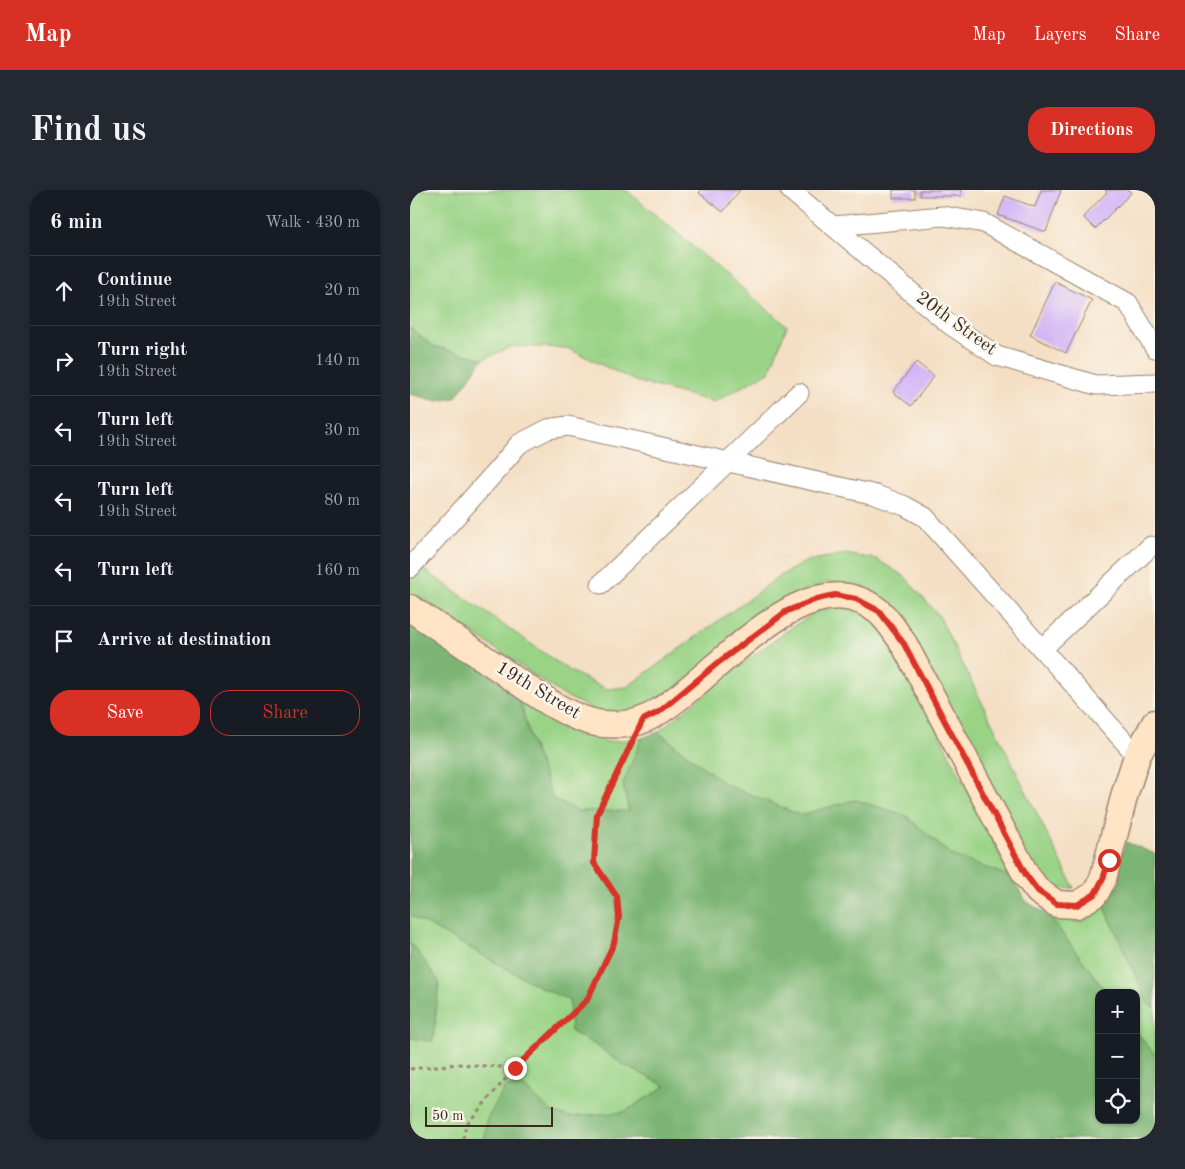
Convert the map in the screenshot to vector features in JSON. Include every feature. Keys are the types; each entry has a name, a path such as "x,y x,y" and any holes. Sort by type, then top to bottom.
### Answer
{"street":[{"name":"20th Street","path":"790,190 949,324 997,356 1096,385 1155,383"},
{"path":"834,226 943,216 984,223 1128,303 1155,348"},
{"path":"601,584 799,393"},
{"path":"410,568 519,444 548,429 568,426 876,495 925,516 1136,756"},
{"path":"1042,649 1151,546"},
{"name":"19th Street","path":"410,608 562,710 602,724 624,724 643,720 659,712 719,662 787,611 817,599 835,595 856,599 879,611 904,644 1026,875 1038,891 1057,904 1077,905 1095,894 1103,879 1136,756 1155,723"}],"path":[{"path":"463,1139 466,1126 515,1068 587,1000 614,943 619,917 617,897 594,863 597,814 643,720"},
{"path":"410,1069 458,1064 515,1068"}],"green space":[{"path":"410,190 626,190 787,326 769,372 714,402 635,381 567,348 513,346 483,359 433,346 410,328"},
{"path":"410,328 433,346 483,359 455,398 438,401 410,394"},
{"path":"845,554 876,559 904,576 939,616 1074,888 1052,888 1034,876 895,611 874,594 853,585 829,582 802,592 655,704 627,715 599,712 563,695 410,590 410,560 570,671 606,689 627,687 780,576 807,561"},
{"path":"853,608 869,616 892,640 1011,877 951,855 905,815 855,800 800,815 725,784 658,732 746,661 820,609"},
{"path":"410,621 518,694 531,741 553,799 578,811 629,811 623,784 642,738 658,732 725,784 800,815 855,800 905,815 951,855 1011,877 1026,901 1049,916 1104,989 1095,989 1095,1124 1140,1124 1140,1036 1155,1055 1155,1139 485,1139 486,1121 505,1087 524,1087 553,1113 570,1117 624,1112 666,1086 622,1064 597,1046 571,1031 569,1000 542,988 410,915"},
{"path":"518,694 571,731 608,742 642,738 623,784 629,812 578,811 553,799 531,741"},
{"path":"1126,842 1155,854 1155,1007 1148,1004 1104,905"},
{"path":"1104,905 1148,1003 1155,1007 1155,1055 1140,1036 1140,989 1104,989 1049,916 1081,922"},
{"path":"410,915 542,988 570,1000 571,1031 597,1046 622,1064 666,1086 624,1112 570,1117 553,1114 524,1087 486,1121 485,1139 410,1139 410,1038 433,1041 439,982 416,949 410,944"},
{"path":"410,944 416,949 439,982 433,1041 410,1038"}],"building":[{"path":"701,190 740,190 723,212 699,193"},
{"path":"893,190 915,190 915,198 893,198"},
{"path":"920,190 961,190 961,196 920,196"},
{"path":"1041,190 1061,190 1046,232 998,215 1005,196 1035,207"},
{"path":"1105,190 1129,190 1131,193 1095,229 1083,217 1107,192"},
{"path":"1055,282 1092,300 1066,353 1030,335"},
{"path":"916,362 934,376 911,406 893,392"}],"route":[{"path":"515,1068 587,1000 614,943 619,917 617,897 594,863 597,814 643,720 659,712 719,662 787,611 817,599 835,595 856,599 879,611 904,644 1026,875 1038,891 1057,904 1077,905 1095,894 1103,879 1109,860"}]}
